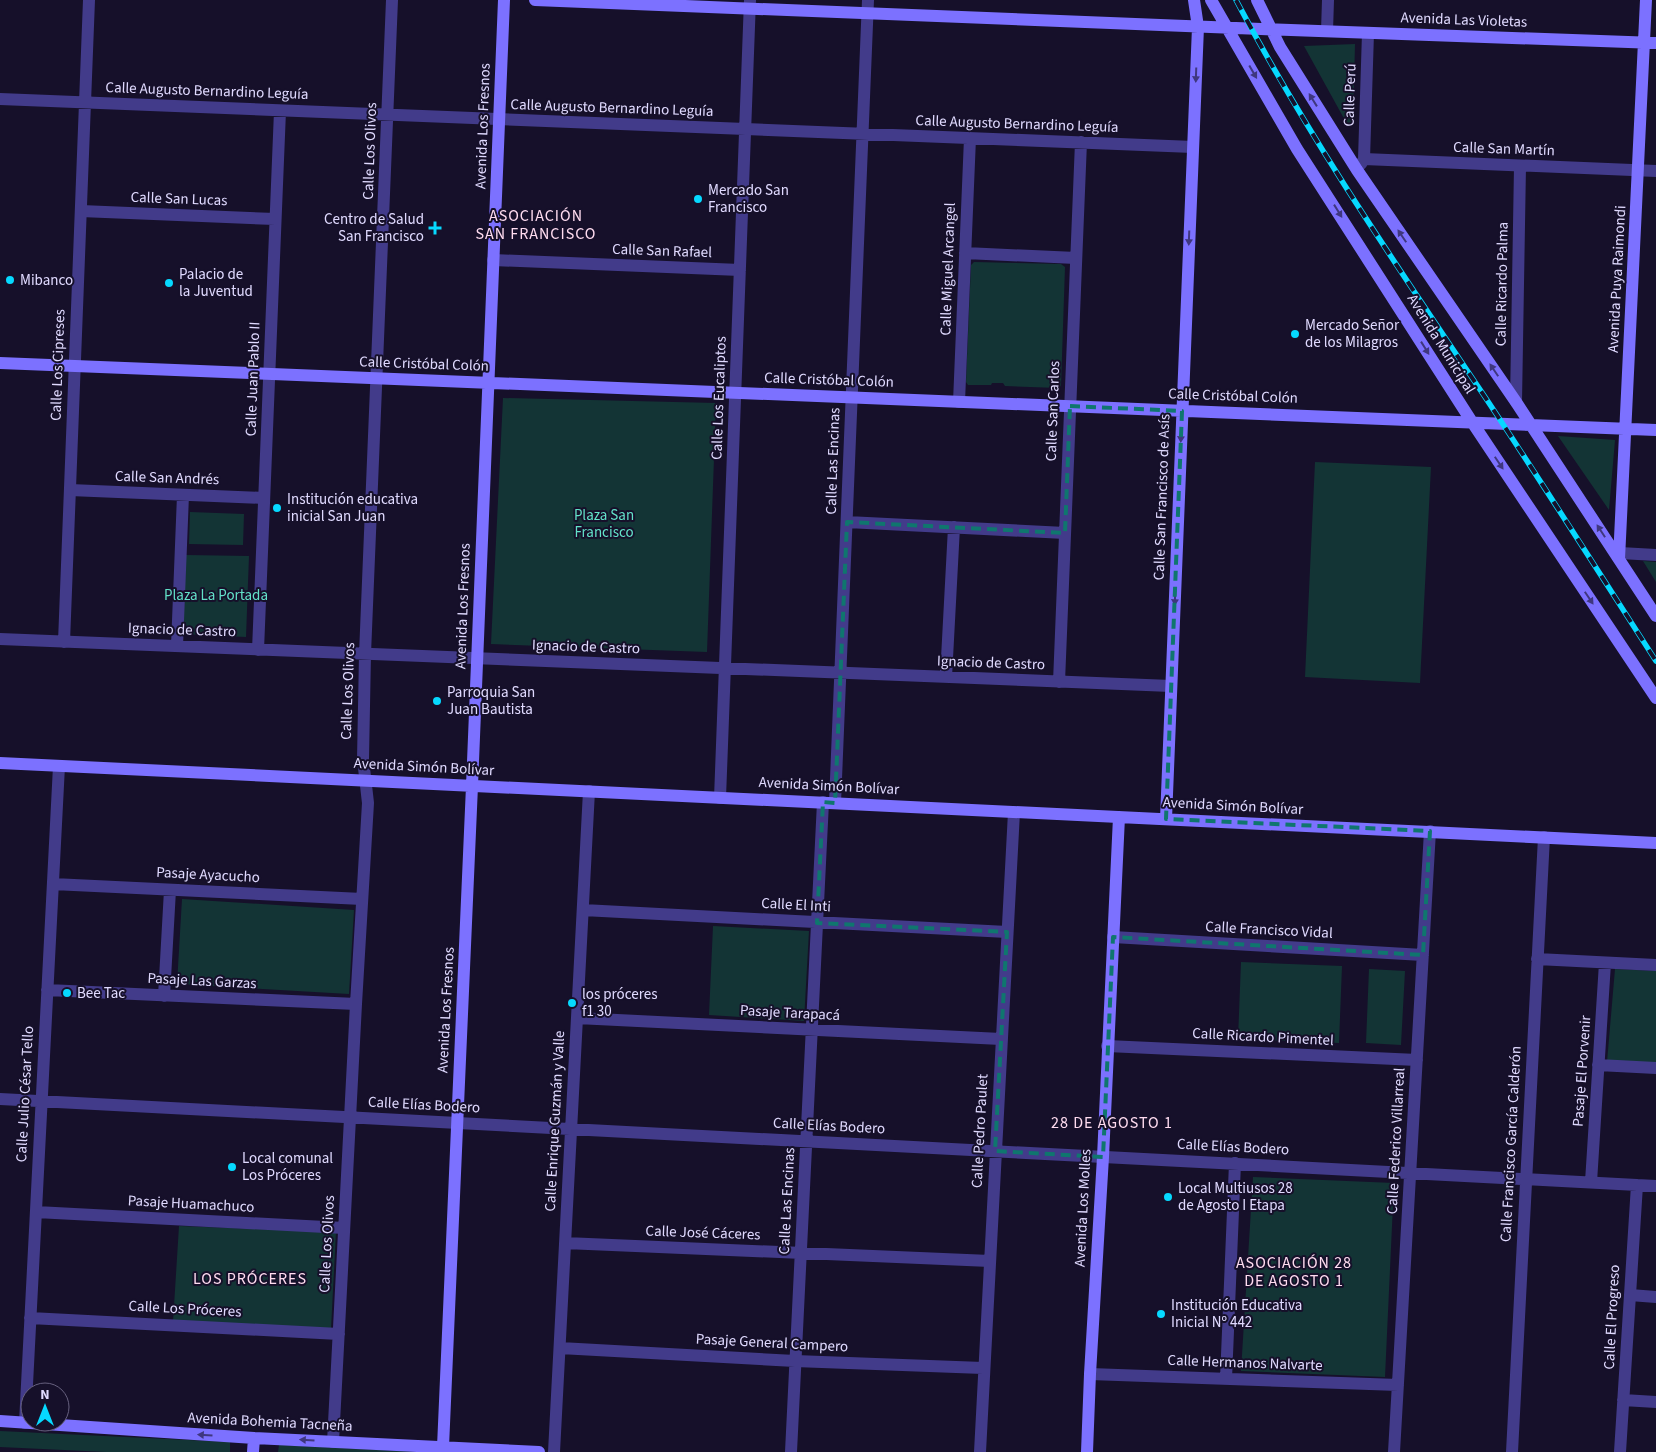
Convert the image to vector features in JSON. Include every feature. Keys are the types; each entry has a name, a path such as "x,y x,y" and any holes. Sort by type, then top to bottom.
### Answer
{"street":[{"name":"Calle Los Cipreses","path":"64,642 90,0"},
{"name":"Calle Los Olivos","path":"334,1442 368,803 363,760 366,654 392,0"},
{"name":"Avenida Los Fresnos","path":"443,1450 478,658 504,0"},
{"name":"Avenida Las Violetas","path":"534,0 750,4 867,14 1270,30 1650,42"},
{"name":"Calle Las Encinas","path":"791,1452 817,922 841,673 868,0"},
{"name":"Calle San Francisco de Asís","path":"1166,819 1198,27 1194,0"},
{"name":"Avenida Municipal","path":"1211,0 1297,149 1472,422 1656,698"},
{"name":"Avenida Municipal","path":"1257,0 1270,30 1357,170 1620,556 1656,616"},
{"path":"1327,32 1328,0"},
{"name":"Avenida Puya Raimondi","path":"1620,556 1638,170 1650,42 1646,0"},
{"name":"Calle Los Eucaliptos","path":"720,798 750,4"},
{"name":"Calle Perú","path":"1364,159 1368,33"},
{"name":"Calle Augusto Bernardino Leguía","path":"0,99 1193,147"},
{"name":"Calle Juan Pablo II","path":"258,650 280,110"},
{"name":"Calle Miguel Arcangel","path":"959,402 970,138"},
{"name":"Calle San Carlos","path":"1058,682 1081,142"},
{"path":"1357,170 1364,159"},
{"name":"Calle San Martín","path":"1364,159 1656,171"},
{"name":"Calle Ricardo Palma","path":"1516,402 1520,166"},
{"name":"Calle San Lucas","path":"81,211 275,219"},
{"path":"965,254 1076,258"},
{"name":"Calle San Rafael","path":"494,260 740,270"},
{"name":"Calle Cristóbal Colón","path":"0,363 1656,430"},
{"name":"Calle San Andrés","path":"70,490 264,498"},
{"path":"177,646 183,495"},
{"path":"847,522 1065,533"},
{"path":"946,677 954,527"},
{"path":"1620,556 1656,554"},
{"name":"Ignacio de Castro","path":"0,639 1171,686"},
{"name":"Avenida Simón Bolívar","path":"0,763 1656,843"},
{"name":"Calle Julio César Tello","path":"26,1382 59,766"},
{"name":"Calle Enrique Guzmán y Valle","path":"554,1452 589,791"},
{"name":"Calle Pedro Paulet","path":"980,1452 1014,812"},
{"name":"Avenida Los Molles","path":"1088,1452 1090,1374 1103,1157 1119,817"},
{"name":"Calle Federico Villarreal","path":"1394,1452 1430,831"},
{"name":"Calle Francisco García Calderón","path":"1512,1452 1544,837"},
{"name":"Pasaje Ayacucho","path":"53,884 362,899"},
{"path":"164,996 170,890"},
{"name":"Calle El Inti","path":"583,910 1007,932"},
{"name":"Calle Francisco Vidal","path":"1113,937 1423,956"},
{"path":"1537,959 1656,965"},
{"name":"Pasaje El Porvenir","path":"1591,1182 1605,963"},
{"name":"Pasaje Las Garzas","path":"47,990 356,1004"},
{"name":"Pasaje Tarapacá","path":"577,1018 1001,1039"},
{"name":"Calle Ricardo Pimentel","path":"1107,1046 1417,1060"},
{"path":"1598,1066 1656,1068"},
{"name":"Calle Elías Bodero","path":"0,1099 1656,1186"},
{"path":"1226,1379 1234,1164"},
{"name":"Calle El Progreso","path":"1620,1452 1636,1185"},
{"name":"Pasaje Huamachuco","path":"36,1212 344,1228"},
{"name":"Calle José Cáceres","path":"565,1243 990,1260"},
{"path":"1630,1295 1656,1297"},
{"name":"Calle Los Próceres","path":"30,1318 339,1334"},
{"name":"Pasaje General Campero","path":"560,1348 795,1361 983,1368"},
{"name":"Calle Hermanos Nalvarte","path":"1090,1374 1398,1385"},
{"path":"1623,1400 1656,1402"},
{"name":"Avenida Bohemia Tacneña","path":"0,1421 20,1423"},
{"name":"Avenida Bohemia Tacneña","path":"70,1426 443,1450 539,1452"},
{"path":"253,1452 254,1438"}],"highlighted area":[{"path":"1070,406 1182,411 1166,819 1430,831 1423,955 1113,937 1103,1157 995,1151 1007,932 817,923 823,802 835,803 847,522 1065,533"}],"green space":[{"path":"1355,44 1353,126 1347,124 1304,46"},
{"path":"974,262 1061,264 1065,267 1061,386 1058,388 1005,386 1003,383 968,385 966,382 971,265"},
{"name":"Plaza San Francisco","path":"503,398 716,403 707,652 491,644"},
{"path":"1558,436 1615,440 1609,510"},
{"path":"1315,462 1431,467 1420,683 1305,677"},
{"path":"190,512 244,514 243,545 189,544"},
{"name":"Plaza La Portada","path":"186,555 249,556 246,637 183,634"},
{"path":"1643,561 1656,562 1656,582"},
{"path":"182,899 354,910 349,994 177,984"},
{"path":"713,926 809,931 804,1021 709,1015"},
{"path":"1241,962 1342,966 1339,1043 1238,1039"},
{"path":"1369,969 1405,971 1401,1045 1366,1043"},
{"path":"1615,969 1656,971 1656,1065 1607,1062"},
{"path":"1253,1177 1394,1183 1385,1377 1241,1371"},
{"path":"179,1226 336,1232 331,1329 173,1322"},
{"path":"0,1431 230,1442 230,1452 106,1452 0,1447"},
{"path":"279,1445 422,1452 278,1452"}],"railway":[{"path":"1236,0 1294,103 1356,203 1508,432 1656,661"}],"place":[{"name":"Mercado San Francisco","path":"698,199"},
{"name":"Centro de Salud San Francisco","path":"435,228"},
{"name":"Mibanco","path":"10,280"},
{"name":"Palacio de la Juventud","path":"169,283"},
{"name":"Mercado Señor de los Milagros","path":"1295,334"},
{"name":"Institución educativa inicial San Juan","path":"277,508"},
{"name":"Parroquia San Juan Bautista","path":"437,701"},
{"name":"Bee Tac","path":"67,993"},
{"name":"los próceres f1 30","path":"572,1003"},
{"name":"Local comunal Los Próceres","path":"232,1167"},
{"name":"Local Multiusos 28 de Agosto I Etapa","path":"1168,1197"},
{"name":"Institución Educativa Inicial Nº 442","path":"1161,1314"}],"district":[{"name":"ASOCIACIÓN SAN FRANCISCO","path":"536,225"},
{"name":"28 DE AGOSTO 1","path":"1112,1123"},
{"name":"ASOCIACIÓN 28 DE AGOSTO 1","path":"1294,1272"},
{"name":"LOS PRÓCERES","path":"250,1279"}]}
